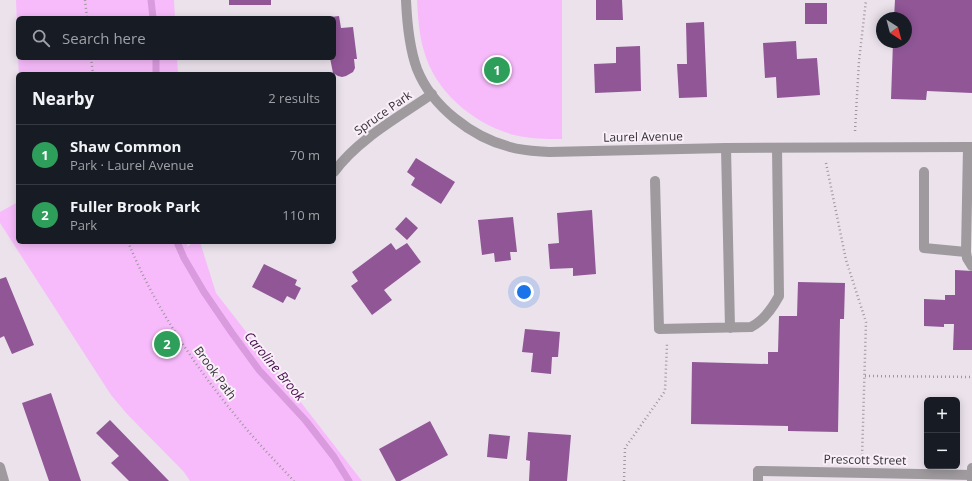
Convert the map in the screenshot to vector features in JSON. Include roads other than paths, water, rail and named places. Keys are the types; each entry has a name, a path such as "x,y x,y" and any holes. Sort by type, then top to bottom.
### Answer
{"street":[{"name":"Laurel Avenue","path":"406,0 413,55 418,70 432,94 450,113 472,131 496,143 522,150 549,152 726,148 970,147"},
{"name":"Spruce Park","path":"336,169 342,161 368,138 432,94"},
{"path":"970,147 966,252 967,258 972,266"},
{"path":"726,148 730,328"},
{"path":"655,181 659,329 746,328 756,324 772,308 779,296 777,148"},
{"path":"924,172 924,248 966,252"},
{"path":"0,467 4,481"},
{"path":"972,468 972,481"},
{"name":"Prescott Street","path":"758,476 862,473 972,475"}],"waterway":[{"name":"Caroline Brook","path":"151,0 153,16"},
{"name":"Caroline Brook","path":"156,60 156,72"},
{"name":"Caroline Brook","path":"178,244 184,258 204,292 232,333 259,370 306,421 334,457 349,481"}],"place":[{"name":"Shaw Common","path":"497,70"},
{"name":"Fuller Brook Park","path":"167,344"}]}
